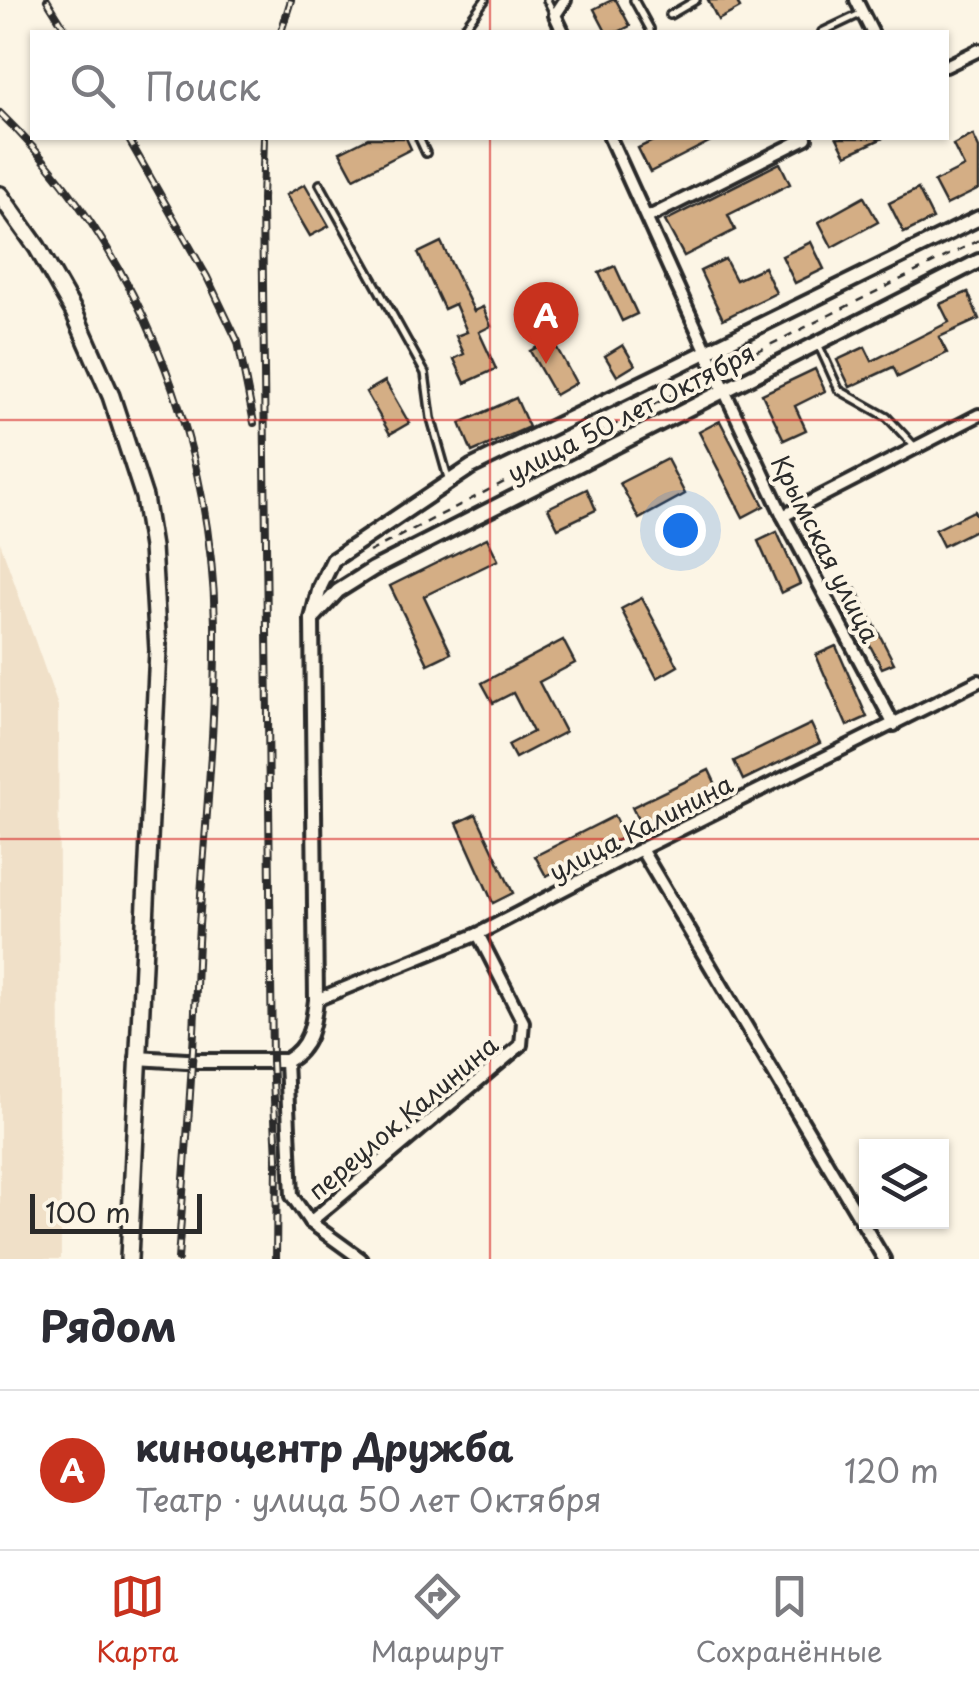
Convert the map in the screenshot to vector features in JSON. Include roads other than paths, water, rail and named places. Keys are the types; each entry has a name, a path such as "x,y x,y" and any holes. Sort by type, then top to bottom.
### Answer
{"main road":[{"path":"0,195 37,247 74,312 111,396 144,497 152,547 158,650 129,1259"}],"street":[{"path":"562,30 554,15 566,0"},
{"path":"856,0 871,30"},
{"path":"949,65 979,50"},
{"path":"611,140 724,390"},
{"path":"646,218 802,140"},
{"name":"улица 50 лет Октября","path":"312,618 320,587 333,560 448,481 979,218"},
{"name":"улица 50 лет Октября","path":"312,618 338,591 373,569 979,261"},
{"name":"Крымская улица","path":"724,390 782,516 894,724"},
{"path":"782,516 979,416"},
{"path":"137,1058 286,1060 298,1054 307,1042 316,1000 312,618"},
{"name":"улица Калинина","path":"316,1000 478,934 979,681"},
{"path":"641,849 884,1259"},
{"name":"переулок Калинина","path":"310,1222 521,1045 523,1022 478,934"},
{"path":"286,1060 292,1196 310,1222 360,1259"}],"lane":[{"path":"462,30 486,0"},
{"path":"547,0 554,15"},
{"path":"634,0 650,30"},
{"path":"670,15 696,0"},
{"path":"826,30 862,13"},
{"path":"420,140 426,153"},
{"path":"320,184 424,373 430,418 448,481"},
{"path":"818,344 839,390 887,417 916,448"}],"railway":[{"path":"47,0 66,30"},
{"path":"282,30 291,0"},
{"path":"0,113 48,165 90,222 127,283 157,347 181,414 199,483 210,553 215,624 214,696 178,1259"},
{"path":"129,140 207,277 238,342 254,423"},
{"path":"264,140 276,1259"}],"place":[{"name":"киноцентр Дружба","path":"546,364"}]}
